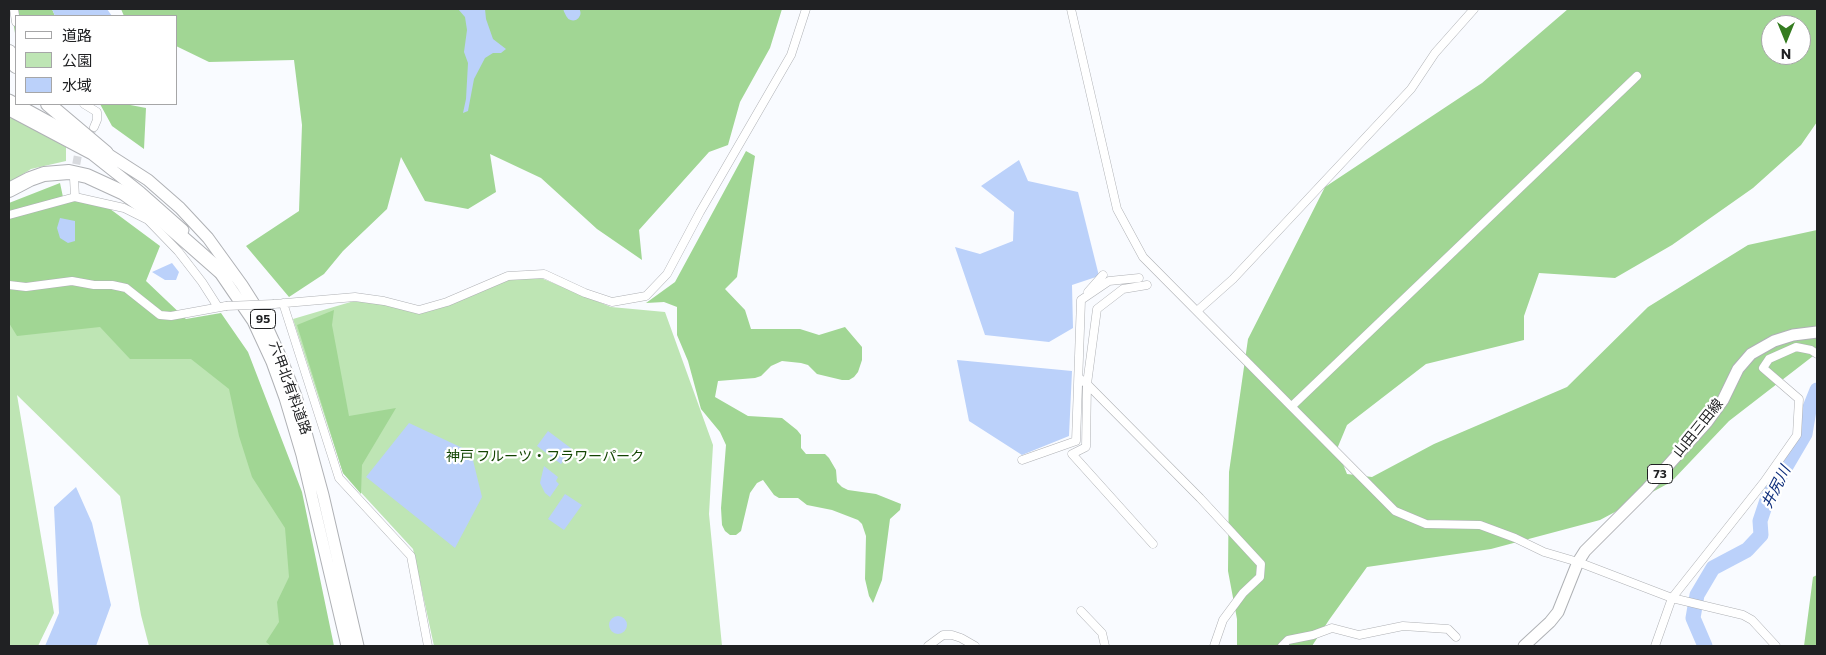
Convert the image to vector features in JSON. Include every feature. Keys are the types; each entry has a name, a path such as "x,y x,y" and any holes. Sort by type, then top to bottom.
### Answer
{"highway":[{"path":"9,52 15,64"},
{"path":"49,105 106,152"},
{"path":"9,190 44,174 69,172 87,176 124,193 155,215 220,271"}],"main road":[{"name":"六甲北有料道路","path":"18,105 106,152 148,180 180,208 208,238 263,318 299,405 323,495 358,646"},
{"name":"六甲北有料道路","path":"9,110 92,154 172,219 220,271 253,321 272,362 304,463 347,646"},
{"name":"山田三田線","path":"1524,646 1558,612 1578,562 1585,551 1646,490 1707,422 1722,400 1738,369 1751,354 1774,341 1794,335 1817,332"}],"street":[{"path":"9,285 26,288 72,281 94,285 112,285 126,288 160,315 171,316 222,306 354,297 384,300 419,310 447,302 508,276 544,274 585,293 612,302 646,296 667,274 700,212 791,54 806,9"},
{"path":"1071,9 1117,209 1143,257 1395,511 1426,524 1480,524 1544,552 1578,562 1672,598 1742,615 1752,620 1776,646"},
{"path":"1196,311 1233,279 1412,89 1435,54 1474,9"},
{"path":"1292,406 1637,76"},
{"path":"86,105 97,112 94,128"},
{"path":"74,178 75,197"},
{"path":"9,215 75,197 124,208 148,220 178,251 222,306"},
{"path":"1022,460 1076,441 1081,300 1103,275"},
{"path":"1081,300 1109,281 1139,278"},
{"path":"1147,285 1123,289 1097,309 1087,384 1086,447 1072,454 1153,544"},
{"path":"278,303 339,478 411,556 428,646"},
{"path":"1655,646 1672,598 1764,482 1797,435 1799,399 1763,368 1769,359 1796,347 1811,350 1817,354"},
{"path":"1079,378 1200,498 1261,564 1260,577 1243,592 1223,620 1214,646"},
{"path":"1081,611 1102,633 1105,646"},
{"path":"1282,646 1288,640 1332,628 1359,635 1404,626 1448,629 1456,637"},
{"path":"928,646 943,635 952,635 976,646"}],"green space":[{"path":"11,9 52,9 55,15 15,15 15,33"},
{"path":"121,9 782,9 770,48 740,102 728,145 709,152 639,230 642,260 597,229 541,178 490,154 496,192 468,209 425,201 401,157 387,209 343,251 324,274 289,297 246,246 299,211 302,125 294,60 209,62 178,47 178,15 124,15"},
{"path":"1568,9 1817,9 1817,122 1801,145 1753,188 1672,245 1615,278 1539,273 1524,316 1524,340 1426,364 1347,425 1337,449 1347,474 1372,477 1434,444 1567,387 1648,307 1748,245 1817,230 1817,353 1729,421 1671,482 1600,520 1491,549 1367,567 1312,646 1237,646 1237,619 1228,571 1229,472 1248,339 1325,187 1482,83"},
{"path":"101,105 130,105 146,108 144,149 112,126"},
{"path":"9,116 66,147 66,161 31,169 9,183"},
{"path":"746,151 755,156 737,277 725,289 745,310 751,329 800,329 819,335 845,327 862,347 862,360 858,372 849,380 817,374 808,365 801,363 782,361 771,366 761,376 755,378 718,381 715,397 748,416 782,418 801,435 801,448 806,454 825,454 829,458 836,470 837,482 842,487 848,490 876,494 901,504 900,510 890,519 882,580 873,603 869,596 865,579 866,536 862,524 858,520 832,510 807,505 798,498 779,498 774,495 763,480 757,483 750,493 741,531 736,535 730,535 725,531 722,525 721,508 726,445 720,432 701,409 688,361 677,335 677,307 664,302 646,303 675,282"},
{"path":"60,183 63,197 94,197 160,246 146,281 186,319 221,313 248,352 302,492 334,646 271,646 266,642 279,622 277,602 289,577 285,528 252,477 239,436 229,389 191,359 130,359 100,327 17,336 9,323 9,203"},
{"name":"神戸 フルーツ・フラワーパーク","path":"541,278 611,307 665,312 713,445 709,514 722,646 434,646 413,549 343,473 293,319 354,301 382,303 418,312 509,279"},
{"path":"9,293 241,366 276,456 312,646 149,646 141,615 120,496 17,395 54,613 38,646 9,646"},
{"path":"334,310 332,325 349,416 396,408 362,465 361,494 343,473 297,325"},
{"path":"1817,575 1817,646 1804,646 1813,577"}],"water":[{"path":"52,9 107,9 111,15 55,15"},
{"path":"458,9 485,9 486,19 493,39 506,49 501,53 493,53 485,58 474,79 468,111 463,113 466,99 468,63 464,52 467,30 465,17"},
{"path":"1019,160 1028,181 1078,192 1099,276 1072,285 1073,328 1049,342 985,335 955,247 980,254 1013,241 1014,212 981,186"},
{"path":"60,218 75,221 75,241 68,243 60,238 57,228"},
{"path":"172,263 179,272 176,280 165,280 152,272"},
{"path":"957,360 1072,371 1069,436 1022,455 969,421"},
{"path":"409,423 471,452 482,497 455,548 366,477"},
{"path":"548,431 572,449 561,464 537,446"},
{"path":"544,466 558,477 556,481 559,484 550,497 545,493 540,483"},
{"path":"76,487 92,523 111,605 96,646 45,646 59,613 54,507"},
{"path":"565,494 582,505 564,530 548,519"},
{"path":"614,616 622,616 627,621 625,632 614,634 609,629 609,621"}],"waterway":[{"path":"571,9 573,13"},
{"name":"井尻川","path":"1705,646 1693,618 1697,595 1713,568 1747,550 1761,535 1760,521 1768,497 1805,434 1809,410 1817,390"}],"tunnel":[{"path":"74,176 78,155 94,127"}]}
